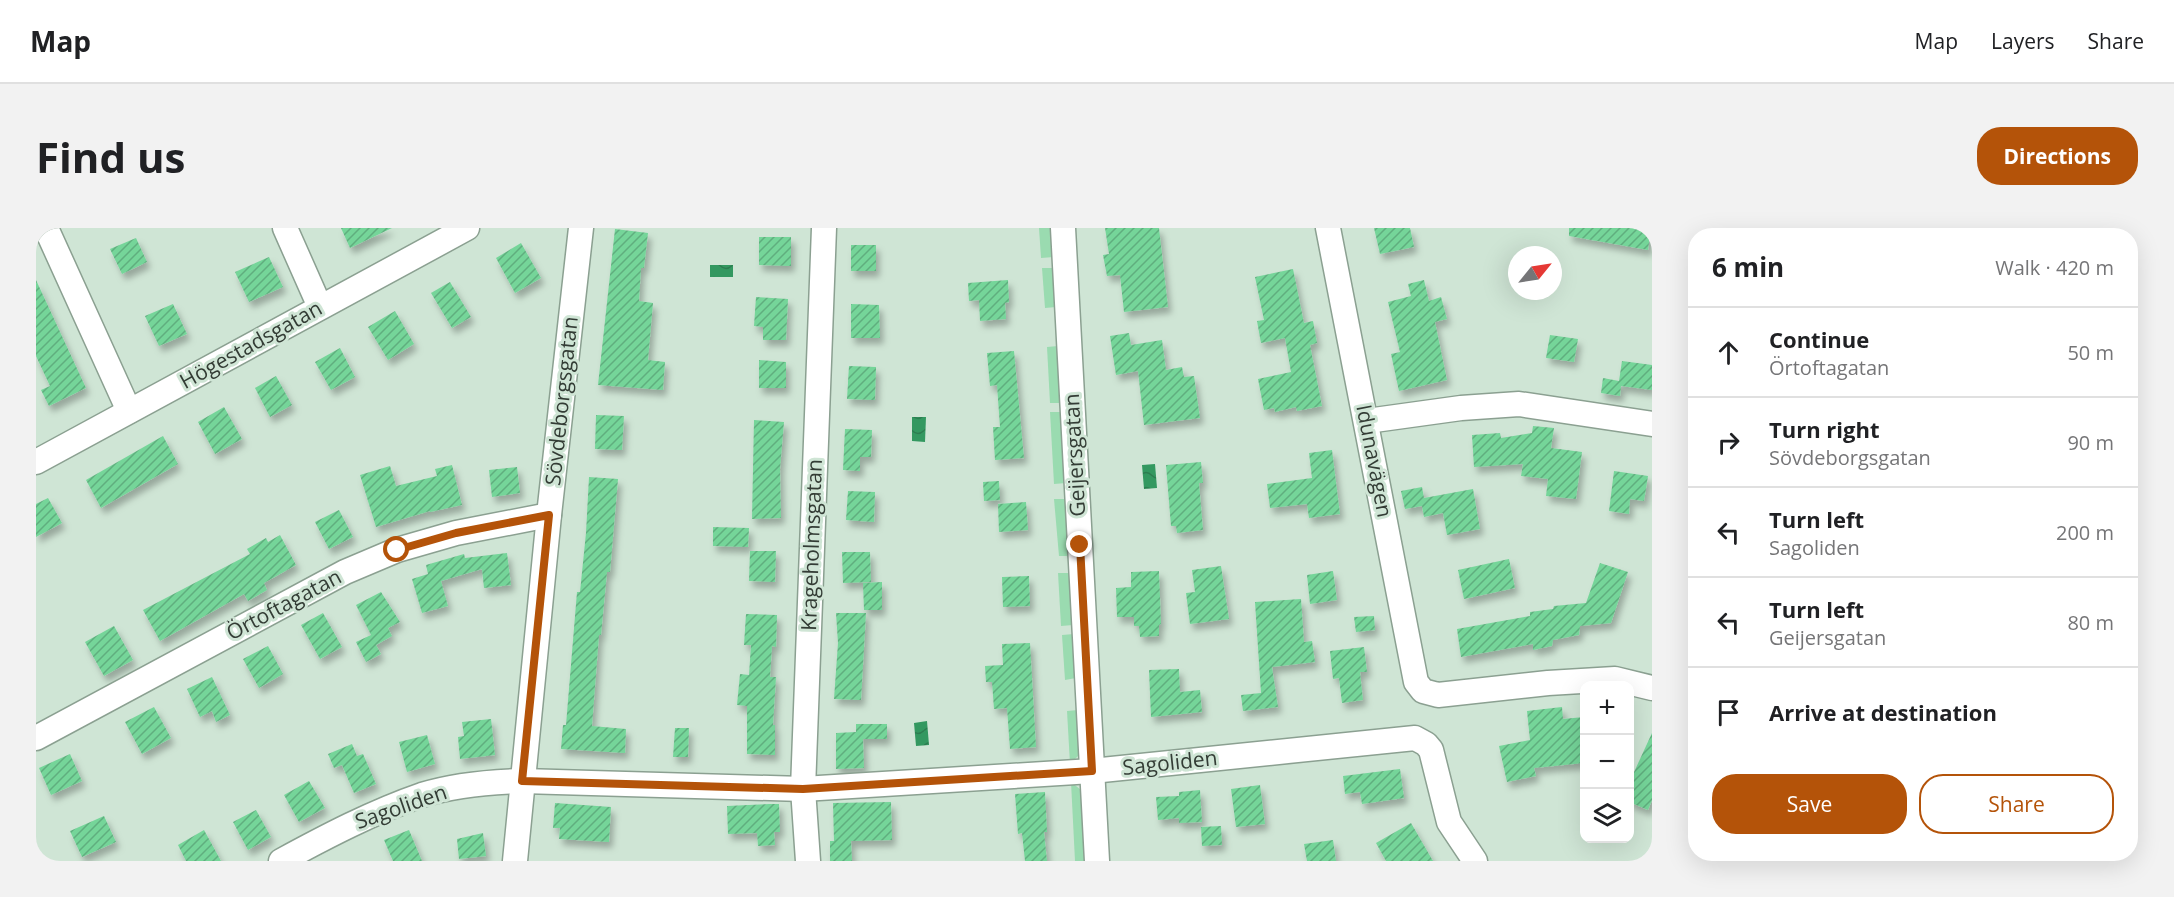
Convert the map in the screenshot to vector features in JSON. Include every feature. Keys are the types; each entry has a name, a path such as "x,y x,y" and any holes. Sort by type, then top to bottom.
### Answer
{"street":[{"path":"46,228 129,411"},
{"path":"285,228 320,307"},
{"name":"Högestadsgatan","path":"36,462 467,228"},
{"name":"Sövdeborgsgatan","path":"515,861 549,515 581,228"},
{"name":"Krageholmsgatan","path":"808,861 803,789 824,228"},
{"name":"Geijersgatan","path":"1063,228 1097,861"},
{"name":"Idunavägen","path":"1328,228 1416,682 1423,691 1438,695 1548,683 1615,680 1652,688"},
{"path":"1366,421 1461,408 1519,404 1652,424"},
{"name":"Örtoftagatan","path":"36,738 345,572 397,550 456,533 549,515"},
{"name":"Sagoliden","path":"281,861 353,822 424,795 482,783 522,781 803,789 1092,771 1415,738 1431,750 1449,822 1475,861"}],"shaded area":[{"path":"1039,228 1052,228 1054,257 1041,258"},
{"path":"1042,268 1053,268 1056,307 1045,308"},
{"path":"1058,346 1061,403 1050,403 1047,347"},
{"path":"1050,412 1063,412 1066,483 1054,484"},
{"path":"1054,499 1067,499 1069,556 1059,556"},
{"path":"1058,573 1071,573 1073,625 1061,626"},
{"path":"1074,634 1076,678 1065,680 1062,635"},
{"path":"1078,710 1080,749 1079,755 1070,764 1067,711"},
{"path":"1071,782 1081,790 1086,861 1075,861"}],"water":[{"path":"710,265 733,265 733,277 710,277"},
{"path":"912,417 926,417 925,442 912,441"},
{"path":"1155,464 1157,488 1144,489 1142,465"},
{"path":"927,721 929,745 916,746 914,723"}],"building":[{"path":"341,228 392,228 350,248"},
{"path":"1105,228 1159,228 1168,307 1124,312 1120,275 1107,276 1103,255 1109,254"},
{"path":"1374,228 1410,228 1414,247 1380,254"},
{"path":"1569,228 1651,228 1648,250 1569,236"},
{"path":"615,229 648,233 644,268 641,268 639,301 653,303 648,360 665,362 663,390 598,385"},
{"path":"759,237 791,237 791,266 759,265"},
{"path":"136,238 147,262 122,274 110,249"},
{"path":"521,243 541,278 515,293 496,258"},
{"path":"851,245 876,245 876,271 851,271"},
{"path":"269,257 283,287 249,302 235,272"},
{"path":"1293,269 1304,323 1313,321 1317,343 1310,345 1322,406 1297,411 1296,407 1275,412 1274,408 1264,410 1258,379 1291,372 1285,338 1261,343 1257,321 1264,320 1255,277"},
{"path":"36,280 86,388 49,406 41,390 50,386 36,356"},
{"path":"1008,280 1009,302 1005,303 1006,319 980,321 979,300 969,301 968,283"},
{"path":"1424,280 1429,301 1441,297 1447,319 1435,322 1447,380 1399,391 1391,354 1400,352 1388,302 1411,296 1408,284"},
{"path":"450,282 471,317 452,328 431,293"},
{"path":"756,297 788,299 786,340 763,340 763,327 754,326"},
{"path":"173,304 187,334 159,346 145,316"},
{"path":"851,304 879,305 880,338 851,338"},
{"path":"395,311 414,344 388,360 368,327"},
{"path":"1129,333 1131,345 1162,340 1166,370 1182,367 1184,377 1194,376 1200,418 1144,425 1138,371 1116,375 1110,336"},
{"path":"1550,335 1578,339 1574,362 1546,358"},
{"path":"340,348 355,377 331,390 315,362"},
{"path":"1014,351 1024,458 995,460 993,427 1000,427 997,385 990,386 987,353"},
{"path":"759,360 786,362 786,388 759,388"},
{"path":"1622,361 1652,365 1652,390 1621,386 1620,396 1601,393 1603,378 1619,381"},
{"path":"849,366 876,367 875,400 847,399"},
{"path":"276,376 292,405 270,417 255,388"},
{"path":"224,407 242,439 215,454 198,422"},
{"path":"596,415 624,416 622,450 595,449"},
{"path":"754,420 784,422 780,469 781,518 752,519"},
{"path":"1533,426 1554,428 1551,448 1582,452 1576,499 1546,496 1548,479 1521,476 1523,464 1474,467 1472,435 1500,433 1501,438 1532,433"},
{"path":"845,429 872,430 871,457 860,457 860,471 843,470"},
{"path":"163,436 178,464 101,508 86,480"},
{"path":"1332,450 1340,514 1309,518 1307,504 1270,508 1267,484 1312,478 1309,453"},
{"path":"1201,462 1203,483 1199,483 1203,530 1177,533 1176,526 1171,526 1166,465"},
{"path":"452,465 462,505 430,511 376,527 360,475 390,466 396,486 437,476 435,469"},
{"path":"517,467 520,493 492,497 489,470"},
{"path":"1614,471 1648,476 1644,501 1630,499 1629,514 1609,511"},
{"path":"589,477 618,479 610,572 607,572 601,635 599,635 592,726 626,729 625,753 561,749 563,725 566,725 577,592 580,592"},
{"path":"999,481 1000,500 984,501 983,482"},
{"path":"1422,487 1424,498 1473,489 1480,529 1447,535 1443,513 1424,517 1422,506 1405,509 1401,491"},
{"path":"848,491 875,492 874,522 846,520"},
{"path":"48,498 62,523 36,537 36,504"},
{"path":"1026,502 1028,530 999,532 998,504"},
{"path":"339,510 353,537 329,549 315,522"},
{"path":"713,527 749,528 748,547 713,546"},
{"path":"280,535 296,565 264,583 267,590 248,601 244,594 160,641 143,610 250,554 247,549 266,538 268,542"},
{"path":"750,551 776,551 775,582 749,581"},
{"path":"842,552 870,552 871,582 843,583"},
{"path":"507,553 511,585 484,588 482,569 441,581 448,606 422,613 412,579 428,574 426,565 464,554 465,558"},
{"path":"1509,559 1515,588 1464,599 1458,570"},
{"path":"1600,563 1628,572 1611,623 1580,626 1579,635 1553,640 1552,646 1533,650 1533,644 1461,657 1457,629 1530,616 1530,612 1553,609 1554,606 1586,603"},
{"path":"1221,566 1229,619 1190,624 1186,593 1195,592 1192,570"},
{"path":"1159,571 1161,624 1159,625 1159,636 1140,637 1139,626 1134,626 1134,617 1117,617 1116,588 1131,587 1131,572"},
{"path":"1333,571 1337,600 1310,604 1307,575"},
{"path":"1029,576 1030,606 1003,607 1002,577"},
{"path":"882,582 882,610 864,610 863,583"},
{"path":"381,592 400,622 388,628 392,636 376,645 381,654 366,662 356,642 371,635 356,605"},
{"path":"1301,599 1304,642 1312,641 1315,662 1272,667 1278,707 1243,711 1241,695 1261,693 1255,602"},
{"path":"323,613 342,647 320,659 301,625"},
{"path":"836,613 866,613 861,700 834,699 838,643"},
{"path":"746,614 777,615 776,647 772,646 770,677 776,677 773,725 775,725 775,755 747,754 747,706 737,705 740,674 749,675 751,645 744,645"},
{"path":"1374,616 1375,630 1356,632 1354,617"},
{"path":"114,626 133,660 104,676 85,642"},
{"path":"1030,643 1036,747 1010,749 1007,708 994,709 992,682 986,682 985,666 1003,665 1002,644"},
{"path":"268,646 283,674 259,688 243,659"},
{"path":"1364,647 1367,672 1360,672 1363,700 1342,703 1339,678 1333,679 1330,651"},
{"path":"1179,669 1180,692 1200,690 1202,712 1151,717 1149,670"},
{"path":"212,677 230,715 216,722 212,711 200,717 187,689"},
{"path":"154,707 171,738 142,754 125,722"},
{"path":"1562,707 1563,719 1580,717 1580,763 1534,768 1536,776 1507,782 1499,746 1530,740 1527,711"},
{"path":"491,719 495,755 460,759 458,737 464,736 462,722"},
{"path":"856,724 887,724 887,739 863,739 864,768 836,769 836,733 856,732"},
{"path":"675,728 689,728 688,757 673,757"},
{"path":"1652,733 1652,800 1648,810 1634,804 1634,772"},
{"path":"427,735 435,764 407,772 399,742"},
{"path":"352,744 357,756 363,754 376,784 354,793 342,765 334,768 328,754"},
{"path":"70,754 82,781 51,795 39,768"},
{"path":"1400,769 1404,798 1362,804 1360,792 1345,794 1343,776"},
{"path":"309,781 325,808 299,822 284,795"},
{"path":"1260,785 1265,824 1236,827 1231,789"},
{"path":"1200,790 1202,822 1179,823 1179,818 1158,820 1156,797 1179,796 1179,792"},
{"path":"1045,792 1047,832 1044,832 1047,861 1025,861 1022,833 1018,834 1015,794"},
{"path":"891,802 892,840 851,841 852,861 830,861 830,841 834,841 833,803"},
{"path":"555,803 611,807 609,842 559,839 560,828 553,828"},
{"path":"779,804 780,832 774,832 775,845 758,846 757,833 728,834 727,806"},
{"path":"256,810 271,837 248,850 233,822"},
{"path":"104,816 116,842 82,857 70,831"},
{"path":"1411,823 1433,861 1386,861 1376,843"},
{"path":"1221,826 1222,845 1202,846 1201,827"},
{"path":"204,830 221,861 186,861 178,845"},
{"path":"409,830 422,861 393,861 384,840"},
{"path":"483,833 486,856 459,859 457,839"},
{"path":"1333,840 1336,861 1307,861 1304,844"}],"route":[{"path":"397,550 456,533 549,515 522,781 803,789 1092,771 1080,545"}]}
